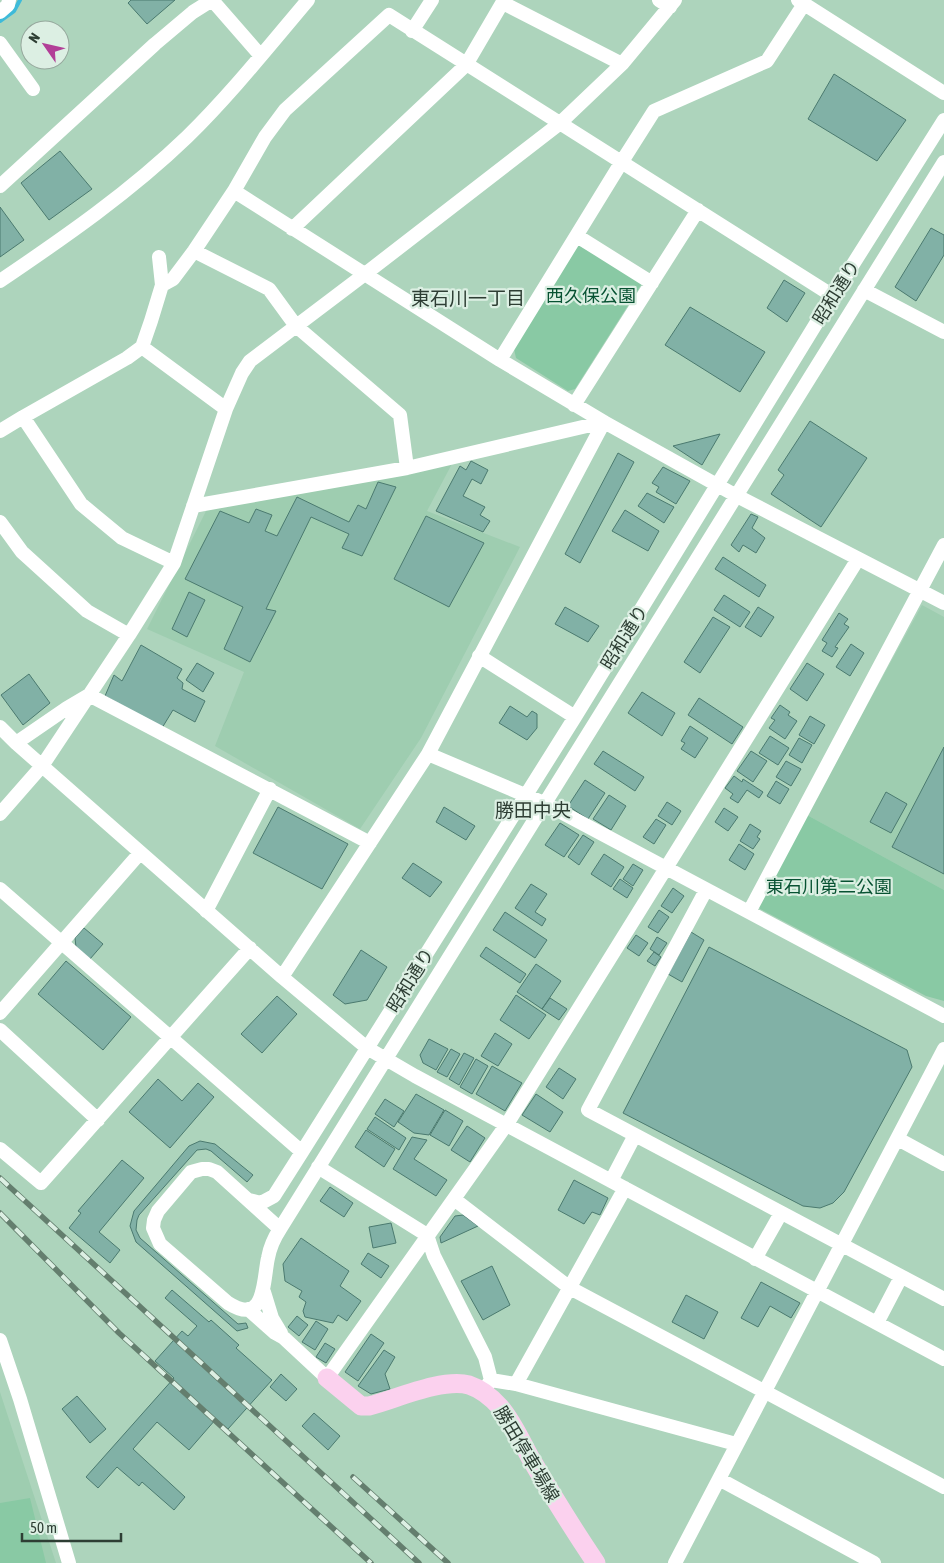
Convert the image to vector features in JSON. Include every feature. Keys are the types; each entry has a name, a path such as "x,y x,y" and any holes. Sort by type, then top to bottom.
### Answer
{"main road":[{"name":"勝田停車場線","path":"327,1378 361,1406 370,1406 426,1389 444,1386 460,1384 487,1386 502,1408 566,1518 596,1563"}],"street":[{"path":"0,12 8,5 9,0"},
{"path":"0,186 154,44 193,12 212,0 260,55"},
{"path":"0,281 112,202 188,136 308,0"},
{"path":"412,31 432,0"},
{"path":"292,229 466,65 503,1 622,64"},
{"path":"0,814 42,766 129,635 174,562 226,409 242,373 250,361 559,124 622,64 668,2"},
{"path":"500,360 654,111 767,61 801,2 944,92"},
{"path":"162,285 173,278 194,251 234,191 265,137 285,110 388,15 833,296"},
{"path":"0,43 34,89"},
{"name":"昭和通り","path":"249,1200 261,1202 274,1196 575,716 833,296 944,120"},
{"name":"昭和通り","path":"264,1292 267,1260 273,1240 280,1228 944,162"},
{"path":"234,191 574,405 717,485 944,603"},
{"path":"574,405 698,210"},
{"path":"577,236 652,283"},
{"path":"194,251 268,289 296,326 400,415 407,468"},
{"path":"0,431 127,358 142,347 162,285 159,257"},
{"path":"864,290 944,332"},
{"path":"142,347 226,409"},
{"path":"22,417 81,504 122,538 174,562"},
{"path":"193,506 407,468 604,422"},
{"path":"282,977 428,754 604,422"},
{"path":"0,522 22,552 87,611 129,635"},
{"path":"749,912 944,544"},
{"path":"248,1309 275,1333 284,1338 327,1378 507,1124 858,559"},
{"path":"479,656 575,716"},
{"path":"89,695 67,708 6,736 282,977 368,1048 385,1059 755,1259 944,1359"},
{"path":"89,695 370,843"},
{"path":"428,754 544,803 944,1016"},
{"path":"206,911 270,789"},
{"path":"0,1013 140,853"},
{"path":"0,889 302,1152"},
{"path":"706,890 588,1110 944,1299"},
{"path":"0,1149 41,1183 250,948"},
{"path":"0,1030 98,1120"},
{"path":"674,1563 944,1050"},
{"path":"611,1180 635,1135"},
{"path":"898,1139 944,1164"},
{"path":"318,1167 427,1235 434,1256 485,1357 487,1386 516,1384 736,1444"},
{"path":"264,1292 259,1302 248,1309 241,1309 228,1303 160,1244 153,1228 154,1220 158,1211 191,1172 209,1169 216,1172 280,1228"},
{"path":"516,1384 625,1188"},
{"path":"454,1199 570,1288 944,1487"},
{"path":"755,1259 781,1213"},
{"path":"878,1323 901,1277"},
{"path":"264,1292 266,1305 284,1338"},
{"path":"0,1340 20,1398 69,1563"},
{"path":"719,1479 874,1563"}],"shaded area":[{"path":"454,460 427,511 520,547 421,738 360,829 215,746 244,672 147,629 208,507"},
{"path":"922,605 944,617 944,890 807,815"},
{"path":"0,1392 56,1563 0,1563"}],"green space":[{"name":"西久保公園","path":"578,245 640,279 641,285 575,389 568,391 516,358 514,349"},
{"name":"東石川第二公園","path":"807,815 944,890 944,1001 926,996 760,909 757,904"},
{"path":"30,1498 46,1563 0,1563 0,1503"}],"building":[{"path":"131,0 175,0 147,24 128,3"},
{"path":"834,74 906,120 877,161 808,119"},
{"path":"60,151 92,189 49,220 21,183"},
{"path":"0,207 24,240 0,257"},
{"path":"931,228 944,235 944,255 916,301 895,287"},
{"path":"784,280 805,293 787,322 767,308"},
{"path":"690,307 765,352 740,392 665,345"},
{"path":"810,421 867,458 821,527 771,494 784,475 778,470"},
{"path":"720,434 702,465 673,446"},
{"path":"618,453 634,462 580,563 565,554"},
{"path":"471,461 488,470 481,484 472,479 463,496 485,507 480,515 490,521 483,532 436,511 460,466 466,470"},
{"path":"663,467 690,481 676,504 656,492 659,487 652,483"},
{"path":"378,482 396,487 362,556 342,548 349,534 311,517 266,609 276,611 250,662 224,649 243,607 185,579 220,511 249,523 256,509 272,515 265,531 277,536 297,497 349,522 358,505 366,509"},
{"path":"647,493 674,507 664,523 638,506"},
{"path":"625,510 659,531 648,551 612,531"},
{"path":"751,514 758,517 752,528 765,538 756,553 743,545 739,552 731,545"},
{"path":"426,516 484,543 449,607 394,579"},
{"path":"723,557 766,585 759,597 715,569"},
{"path":"189,592 205,600 187,637 172,629"},
{"path":"724,595 750,612 740,627 714,610"},
{"path":"565,607 599,626 588,642 555,624"},
{"path":"758,607 774,617 761,637 745,627"},
{"path":"839,613 848,619 844,624 849,627 835,647 838,648 832,657 822,651 827,643 822,640"},
{"path":"713,617 730,627 700,673 684,662"},
{"path":"851,644 864,653 850,676 836,667"},
{"path":"141,645 182,669 177,678 183,683 182,689 205,701 195,722 173,710 162,728 105,696 114,675 122,681"},
{"path":"197,663 214,673 203,692 186,680"},
{"path":"807,663 824,674 807,701 790,689"},
{"path":"29,674 50,703 23,725 1,695"},
{"path":"642,692 675,713 662,736 628,713"},
{"path":"699,698 743,727 732,744 688,715"},
{"path":"780,705 790,712 788,715 797,721 785,739 769,728 775,720 771,718"},
{"path":"510,706 527,717 532,711 537,714 537,728 527,740 499,723"},
{"path":"810,716 825,725 814,744 799,735"},
{"path":"690,726 708,738 695,758 681,749 685,743 681,741"},
{"path":"770,736 789,748 778,765 759,753"},
{"path":"799,738 812,745 802,763 789,755"},
{"path":"944,747 944,874 892,847"},
{"path":"603,751 644,777 635,791 594,764"},
{"path":"751,751 767,761 753,782 737,771"},
{"path":"786,761 801,769 791,786 776,777"},
{"path":"734,776 742,782 743,779 763,792 759,798 747,790 738,803 730,798 733,794 725,788"},
{"path":"585,780 605,793 588,819 568,806"},
{"path":"776,781 789,789 780,804 767,796"},
{"path":"886,792 907,804 891,833 870,822"},
{"path":"609,795 626,806 611,830 593,819"},
{"path":"667,802 681,811 672,825 658,816"},
{"path":"278,807 348,844 322,889 253,853"},
{"path":"444,807 475,826 466,840 436,822"},
{"path":"724,808 738,817 728,831 715,822"},
{"path":"656,819 666,825 654,844 643,837"},
{"path":"560,823 579,835 564,857 545,845"},
{"path":"750,824 761,831 757,837 760,839 753,849 740,841"},
{"path":"583,835 594,842 579,865 568,857"},
{"path":"739,844 754,854 745,870 729,860"},
{"path":"604,854 624,867 611,887 591,874"},
{"path":"413,863 442,882 430,897 402,878"},
{"path":"633,864 643,870 633,886 623,879"},
{"path":"620,879 633,888 627,898 613,889"},
{"path":"531,884 547,894 535,912 546,919 542,926 515,908"},
{"path":"673,888 684,896 672,913 661,906"},
{"path":"659,910 669,917 658,933 648,927"},
{"path":"505,912 547,940 535,958 493,930"},
{"path":"84,928 103,944 90,959 76,947 75,938"},
{"path":"691,932 704,940 682,982 668,974"},
{"path":"636,935 648,943 639,956 627,948"},
{"path":"657,937 667,943 659,955 650,949"},
{"path":"486,947 526,974 520,983 480,956"},
{"path":"709,947 907,1050 912,1067 844,1192 833,1203 820,1208 803,1206 623,1113"},
{"path":"361,950 387,967 367,1000 345,1004 333,995"},
{"path":"654,952 661,957 655,966 647,961"},
{"path":"66,961 131,1017 103,1050 38,994"},
{"path":"536,964 561,981 542,1009 517,992"},
{"path":"516,995 546,1015 529,1039 500,1020"},
{"path":"277,996 297,1014 262,1053 241,1034"},
{"path":"550,998 567,1009 559,1020 542,1009"},
{"path":"495,1033 512,1044 498,1066 481,1056"},
{"path":"429,1039 448,1049 436,1070 423,1063 420,1055"},
{"path":"451,1049 460,1054 447,1077 437,1072"},
{"path":"464,1053 474,1058 459,1085 449,1079"},
{"path":"476,1059 488,1066 472,1094 460,1087"},
{"path":"492,1066 522,1083 505,1111 476,1094"},
{"path":"559,1068 576,1079 563,1099 546,1087"},
{"path":"158,1079 182,1101 198,1083 214,1097 170,1148 129,1112"},
{"path":"416,1094 444,1110 429,1135 414,1133 398,1122"},
{"path":"536,1094 563,1112 550,1132 522,1115"},
{"path":"385,1099 404,1111 394,1127 375,1114"},
{"path":"445,1110 463,1121 449,1146 430,1135"},
{"path":"375,1117 406,1138 399,1150 367,1129"},
{"path":"467,1126 485,1138 470,1162 451,1150"},
{"path":"366,1130 395,1149 384,1167 355,1147"},
{"path":"412,1137 427,1140 414,1159 447,1180 436,1196 393,1169"},
{"path":"200,1141 215,1144 253,1175 247,1182 211,1151 206,1149 197,1150 139,1215 136,1230 140,1238 238,1324 246,1323 248,1328 237,1331 136,1242 130,1226 134,1211 189,1146"},
{"path":"122,1160 144,1178 99,1232 120,1250 110,1263 69,1228 81,1213 78,1211"},
{"path":"574,1180 608,1198 600,1215 592,1212 584,1224 558,1210"},
{"path":"330,1187 353,1203 344,1217 320,1201"},
{"path":"463,1215 478,1226 441,1243 440,1237 455,1216"},
{"path":"391,1223 396,1243 373,1248 369,1227"},
{"path":"301,1238 349,1271 340,1286 361,1301 347,1321 338,1315 333,1323 305,1317 303,1311 306,1302 299,1297 302,1291 285,1281 283,1264"},
{"path":"368,1253 389,1266 381,1278 361,1264"},
{"path":"492,1266 510,1305 483,1320 461,1281"},
{"path":"761,1282 800,1303 791,1318 770,1306 758,1327 741,1318"},
{"path":"172,1290 209,1322 211,1320 239,1345 236,1348 272,1380 228,1429 216,1419 189,1450 157,1422 133,1449 185,1497 174,1510 142,1482 139,1486 117,1467 98,1488 86,1477 174,1378 155,1361 182,1331 188,1336 197,1326 165,1298"},
{"path":"686,1295 718,1312 704,1339 672,1322"},
{"path":"297,1316 308,1325 299,1336 288,1327"},
{"path":"316,1321 328,1329 315,1350 302,1342"},
{"path":"371,1334 384,1343 358,1381 345,1372"},
{"path":"325,1343 335,1349 326,1363 316,1357"},
{"path":"384,1350 395,1357 385,1374 390,1389 371,1394 358,1386"},
{"path":"281,1374 297,1389 286,1401 270,1387"},
{"path":"77,1396 106,1429 90,1443 62,1409"},
{"path":"314,1413 340,1436 328,1450 302,1426"}],"waterway":[{"path":"0,21 14,11 20,0"}],"railway":[{"path":"0,1178 419,1563"},
{"path":"0,1213 119,1333 371,1563"},
{"path":"353,1477 448,1563"}],"district":[{"name":"東石川一丁目","path":"468,298"},
{"name":"勝田中央","path":"533,810"}]}
